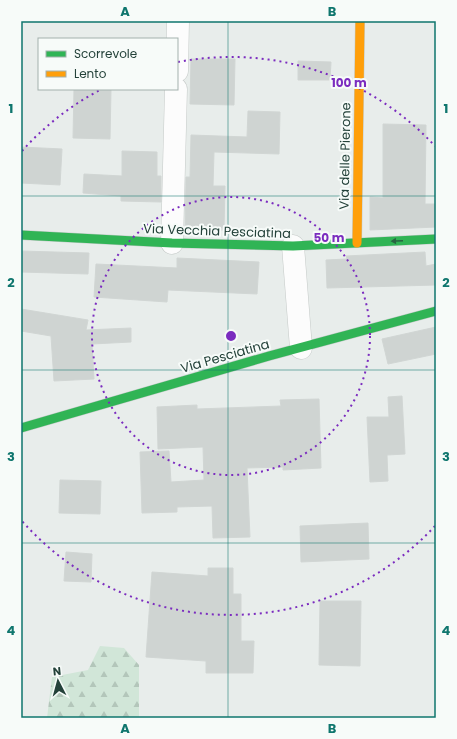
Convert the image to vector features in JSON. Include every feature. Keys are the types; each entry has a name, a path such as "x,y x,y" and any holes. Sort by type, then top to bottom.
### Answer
{"street":[{"path":"178,21 178,38"},
{"name":"Via delle Pierone","path":"357,243 360,21"},
{"path":"172,243 176,90"},
{"name":"Via Vecchia Pesciatina","path":"21,235 172,243 293,246 436,239"},
{"path":"293,246 300,348"},
{"name":"Via Pesciatina","path":"21,428 300,348 436,311"}],"green space":[{"path":"100,646 124,648 139,665 139,718 47,718 52,677 88,670"}],"building":[{"path":"191,59 235,59 234,105 190,104"},
{"path":"298,61 331,62 330,80 298,80"},
{"path":"74,90 111,90 110,139 73,138"},
{"path":"248,111 280,112 279,154 214,152 213,186 225,186 224,230 185,230 186,177 190,177 191,135 247,137"},
{"path":"383,124 426,125 425,204 436,204 436,227 370,230 370,197 383,198"},
{"path":"21,147 62,149 60,185 21,183"},
{"path":"122,151 157,152 157,176 161,176 161,202 121,201 121,196 83,193 84,174 122,176"},
{"path":"21,251 89,253 88,274 21,272"},
{"path":"425,252 426,266 436,264 436,285 327,288 326,260 347,259 346,256"},
{"path":"177,258 259,262 257,294 168,290 167,302 94,297 96,264 177,268"},
{"path":"21,309 88,320 86,330 131,328 131,342 92,344 94,379 54,381 51,336 21,331"},
{"path":"436,327 436,354 388,364 382,339"},
{"path":"402,396 405,454 387,455 388,481 370,482 367,417 389,417 388,397"},
{"path":"319,399 321,468 283,470 283,467 247,468 250,537 213,538 212,506 177,507 177,512 142,513 140,452 169,451 171,482 204,480 203,447 158,449 157,407 197,405 197,409 281,406 280,400"},
{"path":"60,480 101,481 100,514 59,513"},
{"path":"368,523 369,559 301,562 300,526"},
{"path":"66,552 92,554 91,582 64,581"},
{"path":"208,568 233,568 233,594 241,594 241,641 254,641 253,673 206,673 206,661 146,657 152,572 208,576"},
{"path":"320,601 361,601 360,666 319,665"}],"traffic: fast":[{"path":"21,235 172,243 293,246 436,239"},
{"path":"21,428 269,356 436,311"}],"traffic: slow":[{"path":"357,243 360,21"}]}
